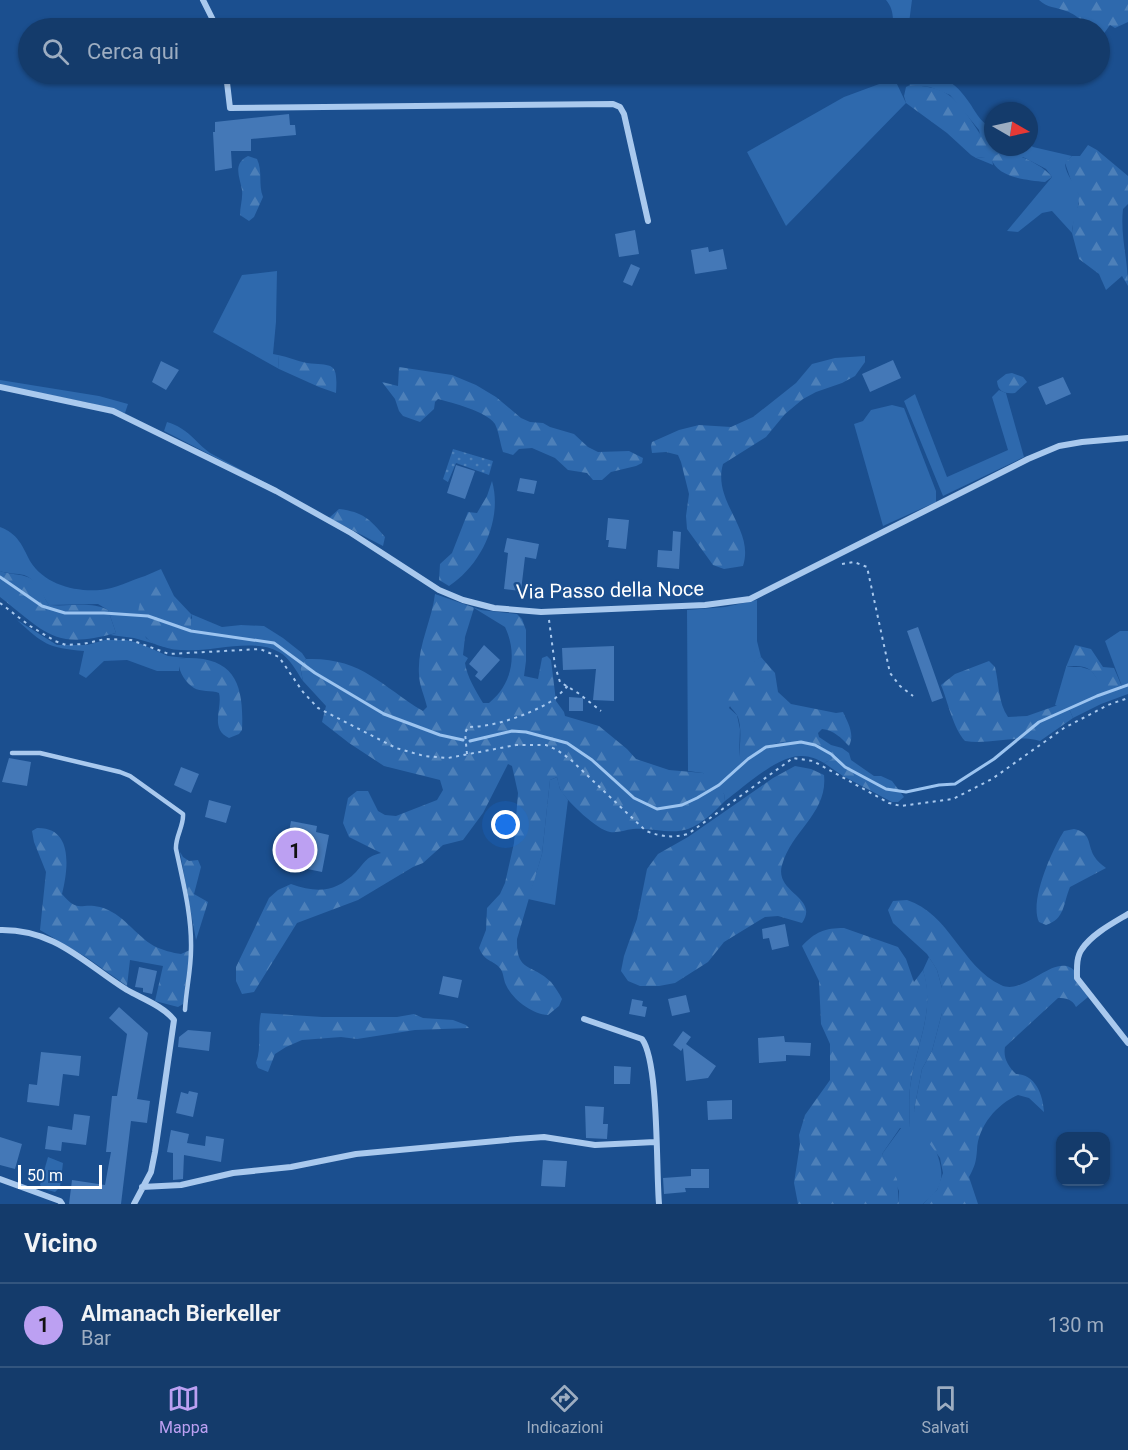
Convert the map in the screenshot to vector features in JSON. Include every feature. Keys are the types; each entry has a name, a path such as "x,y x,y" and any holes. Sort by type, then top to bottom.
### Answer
{"street":[{"path":"204,0 212,18"},
{"path":"227,84 230,108 613,104 620,107 624,114 648,221"},
{"name":"Via Passo della Noce","path":"0,387 113,411 276,491 380,550 439,590 463,600 494,608 549,611 732,602 750,599 1028,459 1059,446 1111,438 1128,438"},
{"path":"1128,914 1097,935 1082,949 1078,959 1077,978 1128,1043"},
{"path":"0,930 35,933 68,948 126,989 168,1012 174,1020 151,1172 134,1204"},
{"path":"584,1019 642,1039 646,1045 653,1088 659,1204"},
{"path":"142,1187 182,1185 233,1173 291,1167 356,1154 517,1139 544,1137 595,1145 655,1142"},
{"path":"0,1179 60,1201 62,1204"}],"lane":[{"path":"12,753 40,753 120,772 130,776 183,814 184,819 176,840 176,849 192,935 185,1010"}],"path":[{"path":"826,560 830,564 854,562 867,567 890,673 900,686 913,696"},
{"path":"0,603 30,626 66,645 105,639 131,640 170,654 260,649 273,653 279,657 303,692 318,708 396,748 424,756 448,758 516,745 546,745 570,759 646,831 661,837 673,838 688,834 793,758 813,761 889,803 901,806 953,799 992,780 1064,728 1108,705 1128,698"},
{"path":"549,611 555,666 560,682 601,711"},
{"path":"467,755 465,733 468,727 497,724 511,719 551,702 568,686"}],"green space":[{"path":"886,0 912,0 910,18 893,18"},
{"path":"1039,0 1128,0 1128,22 1115,28 1110,25 1110,18 1079,18"},
{"path":"879,84 897,84 906,103 786,226 747,152 844,97"},
{"path":"909,84 953,84 964,95 984,123 984,152 979,130 950,95 930,87"},
{"path":"910,85 931,88 952,97 984,139 984,156 986,156 976,158 971,155 947,133 906,103 904,96 906,87"},
{"path":"1088,145 1128,176 1128,204 1123,209 1122,219 1128,286 1122,276 1106,290 1099,274 1079,259 1072,233 1074,215 1079,204 1078,193 1073,186 1065,163 1072,156 1080,156"},
{"path":"1038,148 1072,156 1065,164 1078,191 1079,199 1072,233 1052,211 1042,213 1018,232 1007,231 1052,177 1046,169 1023,157 992,158 993,165 976,158 1038,156"},
{"path":"248,156 257,159 259,164 263,197 254,217 249,221 240,215 242,193 238,171 240,163"},
{"path":"1018,156 1029,160 1052,177 1045,182 1014,177 999,170 991,158"},
{"path":"277,271 273,354 278,355 279,369 213,332 242,275"},
{"path":"278,355 332,367 336,375 336,393 279,369"},
{"path":"865,356 865,362 855,376 803,399 785,414 766,437 723,464 721,478 723,491 739,527 745,553 743,566 724,569 713,565 687,529 689,494 678,455 666,452 652,453 652,442 679,430 699,425 731,427 753,417 796,383 812,364 835,358"},
{"path":"399,367 452,375 496,397 521,418 574,434 588,447 598,452 629,451 643,458 642,463 611,472 602,480 593,480 587,473 568,470 555,458 532,448 519,449 513,455 503,452 498,430 491,419 460,405 438,399 434,409 420,422 403,416 395,399 382,382 398,386"},
{"path":"1012,373 1023,377 1027,382 1015,393 1003,392 997,381 1006,374"},
{"path":"0,380 99,396 128,404 125,413 90,403 0,385"},
{"path":"999,390 1006,393 1024,457 943,496 904,401 915,394 947,477 1008,450 992,397"},
{"path":"892,405 904,408 936,491 936,502 883,526 854,424 863,421 871,410"},
{"path":"167,422 186,431 210,453 279,490 164,431"},
{"path":"453,449 493,461 489,475 456,463 448,482 443,479"},
{"path":"492,481 495,496 494,511 487,540 471,566 449,586 439,580 440,564 452,553 468,512 477,513 487,496"},
{"path":"339,509 360,514 370,521 385,537 383,546 329,518"},
{"path":"0,527 19,541 30,561 43,576 60,585 80,590 100,590 145,576 146,586 139,611 146,638 155,644 110,635 116,633 108,610 98,604 49,605 28,577 0,571"},
{"path":"161,569 174,596 191,614 191,628 187,636 165,647 148,640 141,630 138,619 145,576"},
{"path":"0,571 33,580 39,586 49,605 87,605 108,610 116,633 78,640 52,635 0,597"},
{"path":"435,594 481,610 517,614 522,619 526,630 524,676 538,679 542,658 547,656 551,660 556,701 565,716 599,726 636,759 669,770 703,773 716,780 724,794 725,801 703,821 681,831 633,829 610,832 583,815 570,802 561,791 557,777 550,780 542,854 517,939 517,950 522,963 551,982 562,999 559,1006 548,1015 536,1012 518,1001 509,991 501,969 486,958 479,948 486,930 487,908 500,894 505,883 514,843 518,793 512,766 508,764 483,813 463,840 443,845 423,863 358,900 297,923 254,992 242,994 236,981 236,967 269,898 278,890 291,884 317,890 341,884 369,858 381,853 349,837 343,823 348,798 357,791 368,791 378,811 385,815 396,816 437,800 443,790 440,780 384,766 322,722 326,706 303,681 300,666 306,659 325,660 356,668 369,674 423,711 427,707 420,682 419,664","holes":["474,608 505,627 511,648 511,668 497,696 489,703 483,703 468,673 465,663 468,658 463,655 465,637"]},
{"path":"757,600 757,641 761,657 751,667 729,708 737,715 740,729 739,757 775,744 800,741 823,746 833,754 832,759 824,763 805,756 783,761 772,766 725,801 724,794 703,773 688,771 687,610 725,607"},
{"path":"191,614 222,627 264,626 302,653 306,659 300,667 303,681 286,658 279,652 266,647 252,645 175,650 161,646 170,646 192,618"},
{"path":"17,620 57,645 87,645 105,640 126,640 139,643 168,656 186,658 179,659 179,671 157,671 127,660 104,661 86,678 79,674 84,651 54,646 40,640"},
{"path":"1120,631 1128,631 1128,694 1073,718 1070,711 1055,705 1066,667 1091,670 1099,681 1123,689 1105,641"},
{"path":"1075,645 1091,649 1103,667 1114,668 1123,689 1122,693 1117,696 1108,695 1089,669 1076,666 1066,667"},
{"path":"761,657 775,673 778,692 791,704 836,713 843,712 851,733 849,746 830,731 822,729 818,733 819,737 831,745 842,748 849,753 851,760 874,776 881,776 892,781 904,797 898,802 892,802 843,776 824,763 832,759 833,754 817,744 788,741 739,757 738,717 726,696 734,686 744,682 750,666"},
{"path":"179,659 203,659 216,663 234,677 241,700 242,730 239,734 229,738 223,734 218,723 219,693 194,688 188,682 180,671 179,663"},
{"path":"989,661 995,667 1001,699 1008,717 1027,716 1061,704 1070,711 1073,718 1040,741 1021,739 965,741 954,722 941,685 955,674"},
{"path":"795,766 811,769 824,775 821,800 793,842 782,865 781,874 784,882 805,907 806,914 802,923 778,916 765,917 724,942 708,962 675,983 640,986 628,981 621,971 624,956 637,919 647,869 658,854 688,837 773,778"},
{"path":"557,777 560,789 568,800 555,905 528,899 542,854 550,780"},
{"path":"37,828 49,830 63,842 66,852 66,873 62,894 72,904 108,910 157,947 181,954 190,950 183,1004 178,1007 155,1001 163,966 130,960 127,986 86,957 40,930 46,872 34,842 32,831"},
{"path":"1074,829 1084,833 1094,856 1106,868 1070,887 1060,915 1046,925 1039,922 1037,913 1039,889 1048,863 1064,831"},
{"path":"180,852 189,861 198,860 201,867 194,894 208,902 196,940"},
{"path":"907,900 934,916 976,966 987,977 1001,985 1010,987 1020,985 1050,969 1068,966 1080,977 1088,997 1076,1007 1073,1002 1058,998 1005,1047 1005,1058 1011,1068 1016,1074 1028,1077 1037,1086 1044,1112 1029,1098 1018,1095 1003,1104 990,1117 978,1141 975,1164 969,1177 978,1204 923,1204 937,1190 943,1173 940,1158 918,1128 914,1110 922,1069 932,1051 942,1013 942,988 937,970 927,954 893,923 888,910 893,901"},
{"path":"844,928 898,947 906,959 914,982 923,970 926,984 924,1026 910,1087 909,1128 900,1128 882,1154 897,1179 899,1204 798,1204 794,1183 800,1144 799,1135 805,1115 830,1080 830,1044 821,1024 819,981 802,946 811,937 821,932"},
{"path":"929,957 937,970 942,988 942,1013 932,1051 922,1069 914,1110 935,1149 941,1170 941,1181 936,1192 923,1204 899,1204 899,1191 882,1154 901,1128 909,1128 910,1087 926,1013 927,999 923,970"},
{"path":"261,1013 322,1017 397,1017 414,1014 423,1018 453,1020 469,1028 415,1030 357,1039 341,1037 302,1040 275,1054 268,1072 258,1068 256,1063"},
{"path":"48,1157 63,1163 60,1187 55,1192 44,1189 40,1185"}],"building":[{"path":"289,114 290,125 295,125 296,135 251,139 251,151 231,151 232,168 215,171 213,132 215,132 215,122"},
{"path":"635,230 639,254 619,257 615,234"},
{"path":"708,247 709,252 723,249 727,269 695,274 691,250"},
{"path":"631,264 640,268 632,286 623,282"},
{"path":"893,360 901,378 870,392 862,374"},
{"path":"161,361 179,370 166,390 152,382"},
{"path":"1063,377 1071,394 1046,405 1038,387"},
{"path":"456,465 475,471 465,499 447,493"},
{"path":"520,478 537,481 534,494 517,491"},
{"path":"608,518 629,520 626,549 608,547 609,540 606,540"},
{"path":"673,531 681,532 679,569 657,567 658,550 672,551"},
{"path":"507,538 539,544 536,559 525,557 521,591 504,589 508,553 504,552"},
{"path":"918,627 943,698 932,702 907,631"},
{"path":"484,645 500,660 481,681 475,676 478,672 469,664"},
{"path":"614,646 614,701 593,700 596,669 563,670 562,648"},
{"path":"569,697 583,698 583,711 569,711"},
{"path":"9,758 31,762 27,786 2,782"},
{"path":"181,767 199,774 191,793 174,785"},
{"path":"209,800 231,806 226,823 205,817"},
{"path":"291,821 317,826 316,832 329,835 322,872 283,864"},
{"path":"785,924 789,946 772,950 769,938 763,939 762,929"},
{"path":"139,967 157,971 152,994 143,992 143,988 135,987"},
{"path":"443,976 462,980 458,998 439,994"},
{"path":"686,995 690,1012 672,1016 668,999"},
{"path":"632,999 643,1001 642,1006 647,1007 645,1017 629,1014"},
{"path":"119,1007 148,1033 137,1099 150,1101 147,1123 131,1121 121,1204 69,1204 72,1180 105,1185 111,1152 106,1152 112,1096 117,1096 127,1034 109,1018"},
{"path":"188,1030 211,1032 209,1051 178,1047 179,1037"},
{"path":"683,1031 691,1037 686,1044 716,1066 708,1078 686,1081 683,1048 681,1051 673,1045"},
{"path":"784,1036 785,1042 811,1043 810,1056 786,1055 786,1061 759,1063 758,1038"},
{"path":"41,1052 81,1056 79,1076 63,1074 59,1106 27,1102 29,1084 37,1085"},
{"path":"614,1066 631,1067 630,1084 614,1084"},
{"path":"189,1091 198,1093 193,1117 176,1113 181,1092 188,1094"},
{"path":"732,1100 732,1119 708,1120 707,1101"},
{"path":"585,1106 604,1107 603,1124 608,1124 607,1139 586,1138"},
{"path":"74,1114 90,1116 86,1145 62,1142 61,1151 45,1149 48,1126 72,1130"},
{"path":"171,1130 189,1134 187,1143 205,1146 206,1136 224,1139 221,1162 184,1155 183,1179 173,1180 173,1153 167,1152"},
{"path":"0,1137 22,1144 15,1169 0,1165"},
{"path":"543,1160 567,1161 565,1187 541,1186"},
{"path":"691,1169 709,1169 709,1188 685,1188 686,1192 664,1194 663,1178 691,1176"}],"waterway":[{"path":"0,577 42,606 65,613 148,616 191,631 274,643 315,673 384,714 440,735 463,740"},
{"path":"470,741 512,731 526,732 567,743 592,760 634,798 657,809 682,805 697,798 719,785 748,759 766,747 801,742 815,745 831,754 845,767 886,789 906,792 955,784 994,759 1039,722 1128,685"}],"place":[{"name":"Almanach Bierkeller","path":"295,850"}]}
